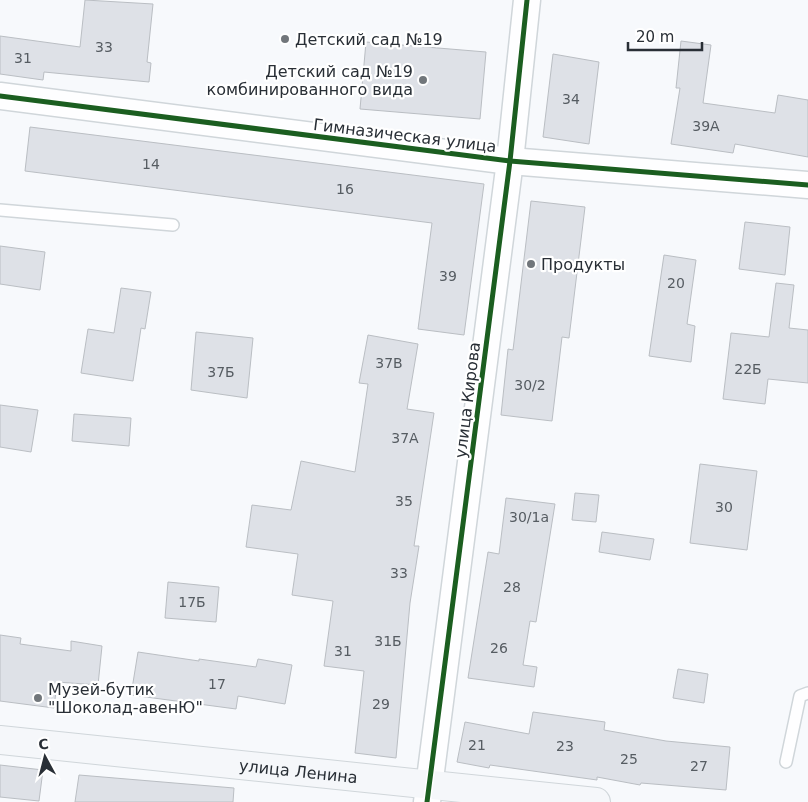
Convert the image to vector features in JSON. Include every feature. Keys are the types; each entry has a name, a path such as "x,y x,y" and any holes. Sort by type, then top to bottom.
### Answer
{"main road":[{"name":"улица Ленина","path":"0,740 428,794 596,802"}],"street":[{"name":"улица Кирова","path":"428,794 510,161 527,0"},
{"name":"Гимназическая улица","path":"0,96 510,161 808,185"}],"lane":[{"path":"0,210 173,225"},
{"path":"786,762 800,696 808,693"}],"building":[{"path":"85,0 153,4 147,62 151,63 149,82 44,72 43,80 0,74 0,36 80,47"},
{"path":"681,41 711,45 703,103 775,113 778,95 808,100 808,157 735,144 733,153 671,144 680,88 676,88"},
{"name":"Детский сад №19 комбинированного вида","path":"366,42 486,52 480,119 360,109"},
{"path":"553,54 599,62 589,144 543,137"},
{"path":"30,127 484,184 464,335 418,329 432,223 25,171"},
{"path":"531,201 585,207 569,338 562,337 552,421 501,415 508,349 513,350"},
{"path":"745,222 790,227 785,275 739,269"},
{"path":"0,246 45,252 40,290 0,284"},
{"path":"664,255 696,260 687,324 695,326 691,362 649,356"},
{"path":"776,283 794,285 789,328 808,330 808,383 768,379 765,404 723,399 731,333 769,337"},
{"path":"121,288 151,292 145,329 141,328 133,381 81,373 88,329 114,333"},
{"path":"196,332 253,338 247,398 191,390"},
{"path":"368,335 418,344 407,409 434,413 414,546 419,546 410,603 396,758 355,753 364,671 324,666 333,601 292,595 298,554 246,547 252,505 291,510 301,461 355,472 368,384 359,383"},
{"path":"0,405 38,410 31,452 0,447"},
{"path":"74,414 131,418 129,446 72,441"},
{"path":"700,464 757,471 747,550 690,543"},
{"path":"575,493 599,495 596,522 572,520"},
{"path":"506,498 555,504 536,622 530,621 523,665 537,667 534,687 468,678 488,552 499,554"},
{"path":"602,532 654,539 650,560 599,552"},
{"path":"168,582 219,587 216,622 165,618"},
{"path":"0,635 21,638 20,644 71,651 71,641 102,646 98,685 57,682 54,708 0,701"},
{"path":"138,652 256,667 258,659 292,665 285,704 238,696 236,709 131,695"},
{"path":"678,669 708,674 704,703 673,698"},
{"path":"533,712 605,722 604,730 666,741 730,747 726,790 641,783 640,785 597,777 597,780 490,765 489,768 457,762 465,722 529,734"},
{"path":"0,765 43,770 39,801 0,797"},
{"path":"79,775 234,788 233,802 75,802"}],"cycle path":[{"path":"427,802 510,161 527,0"},
{"path":"0,96 510,161 808,185"}],"place":[{"name":"Детский сад №19","path":"285,39"},
{"name":"Детский сад №19 комбинированного вида","path":"423,80"},
{"name":"Продукты","path":"531,264"},
{"name":"Музей-бутик \"Шоколад-авенЮ\"","path":"38,698"}]}
